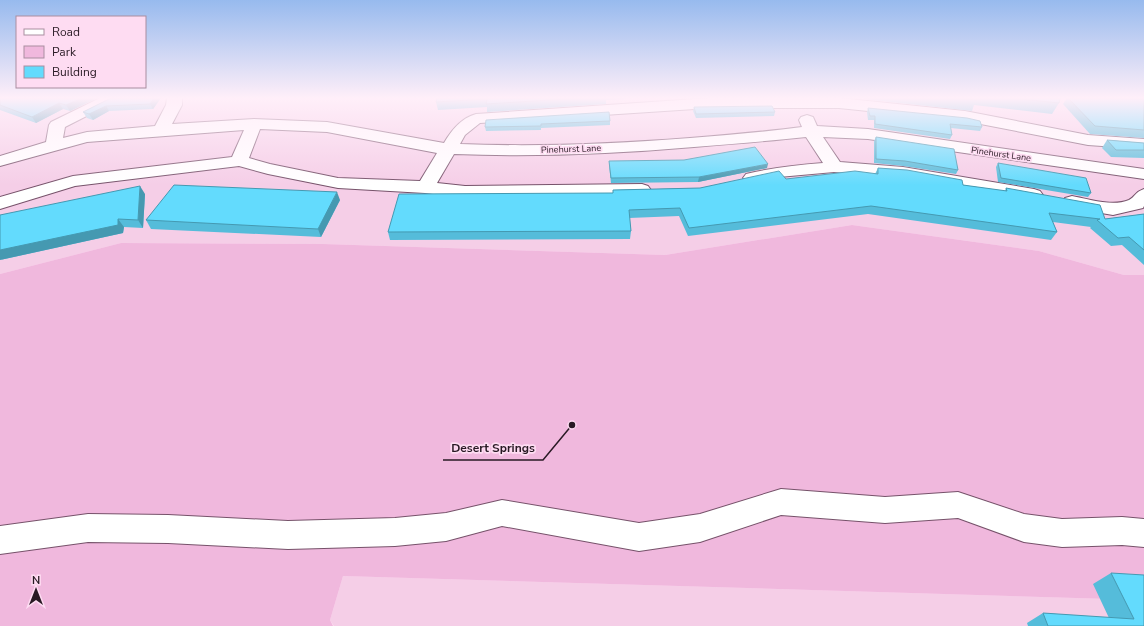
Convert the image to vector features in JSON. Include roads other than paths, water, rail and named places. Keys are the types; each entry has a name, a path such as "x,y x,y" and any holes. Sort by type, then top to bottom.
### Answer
{"street":[{"path":"54,145 57,127"},
{"name":"Pinehurst Lane","path":"1,159 87,137 204,127"},
{"path":"239,161 253,127"},
{"name":"Pinehurst Lane","path":"328,127 435,148 503,151 624,148 773,136 811,131 868,134 1082,166 1142,179"},
{"path":"425,187 459,132 465,127"},
{"path":"810,127 834,167"},
{"path":"1023,127 1088,140 1144,144"},
{"path":"1073,137 1082,166"},
{"path":"0,203 73,181 239,161 268,169 338,183 425,187 465,192 659,189"},
{"path":"735,181 779,172 834,167 903,172 1113,209 1136,204 1144,195"},
{"path":"0,540 88,528 168,529 288,535 395,532 446,527 502,514 639,537 700,528 781,502 885,510 958,505 1024,528 1062,533 1122,531 1144,533"}],"place":[{"name":"Desert Springs","path":"572,425"}]}
